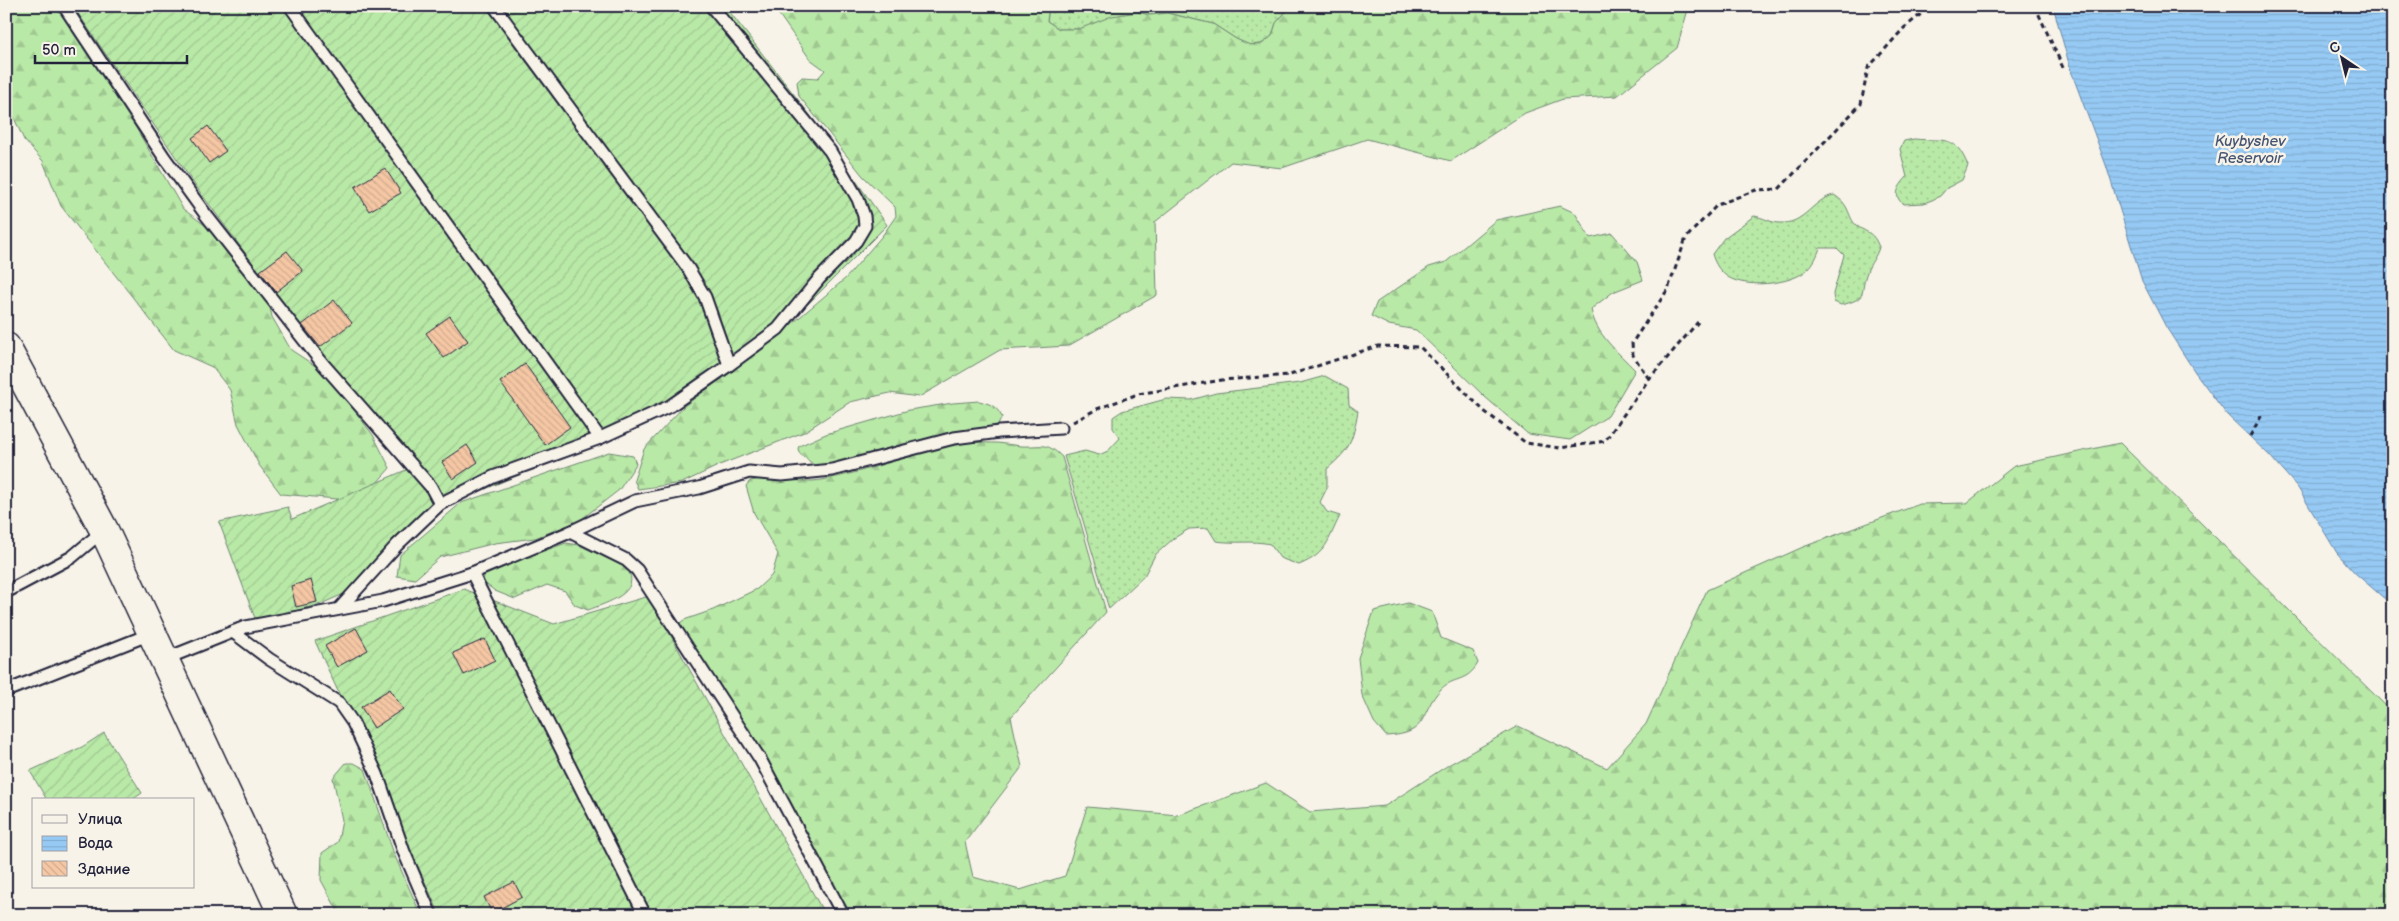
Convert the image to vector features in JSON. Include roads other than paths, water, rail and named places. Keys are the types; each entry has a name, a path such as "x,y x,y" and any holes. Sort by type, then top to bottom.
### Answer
{"street":[{"path":"6,347 104,530 283,915"}],"lane":[{"path":"64,6 164,157 206,216 323,364 431,487 440,504"},
{"path":"290,6 600,438"},
{"path":"494,6 688,268 706,296 729,365"},
{"path":"340,608 397,545 440,504 492,477 600,438 670,406 729,365 778,329 819,279 856,241 865,226 864,216 858,199 830,151 710,6"},
{"path":"165,659 245,627 383,601 472,572 570,532 635,501 699,488 749,472 782,474 832,470 954,438 999,432 1061,428"},
{"path":"6,592 72,557 104,530"},
{"path":"570,532 626,560 637,570 760,760 843,915"},
{"path":"472,572 645,915"},
{"path":"232,632 269,659 339,703 353,723 377,774 404,852 431,915"},
{"path":"6,691 153,633"}],"water":[{"name":"Kuybyshev Reservoir","path":"2053,6 2393,6 2393,606 2355,573 2337,553 2298,488 2270,456 2227,415 2195,372 2166,327 2142,281 2106,165 2071,71"}]}
